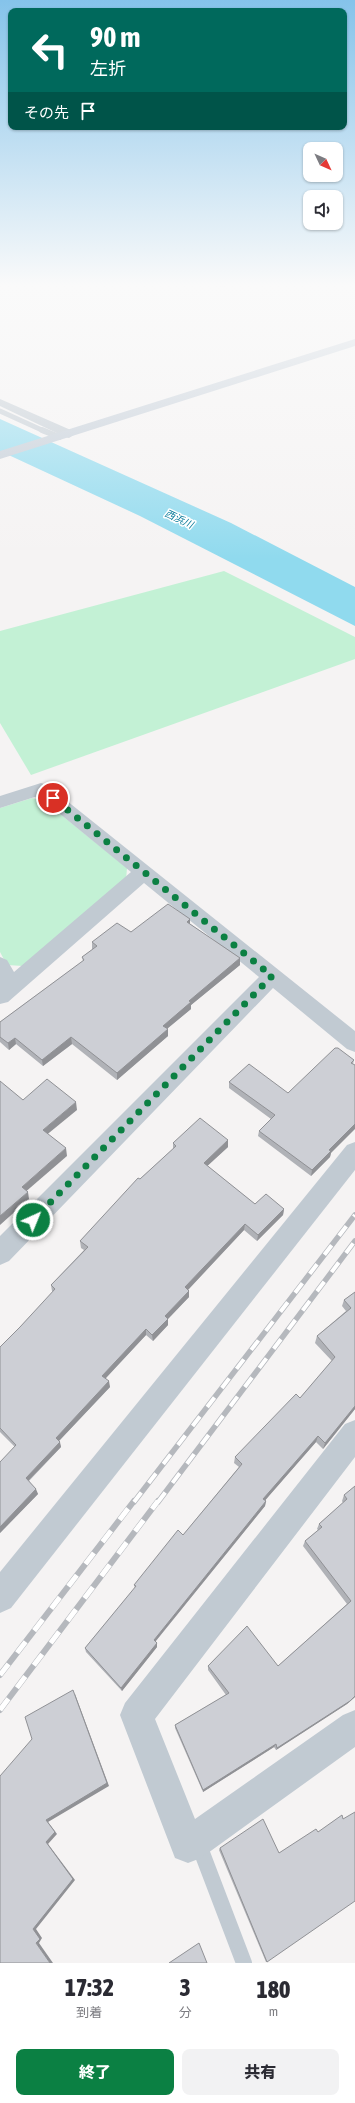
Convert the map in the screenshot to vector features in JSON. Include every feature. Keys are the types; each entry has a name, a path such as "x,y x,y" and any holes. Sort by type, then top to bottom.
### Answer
{"street":[{"path":"0,455 247,377"},
{"path":"0,402 64,435"},
{"path":"0,802 41,789 355,1043"},
{"path":"0,966 6,991 144,873"},
{"path":"0,1253 272,976"},
{"path":"0,1598 355,1152"},
{"path":"355,1434 137,1715 188,1845 355,1728"}],"lane":[{"path":"0,411 64,435"},
{"path":"196,1839 244,1963"}],"green space":[{"path":"224,571 355,637 355,659 31,775 0,723 0,631"},
{"path":"32,798 44,801 127,868 126,880 23,966 7,965 0,952 0,808"}],"water":[{"name":"西浜川","path":"0,419 231,523 355,587 355,626 140,516 0,451"}],"building":[{"path":"168,904 190,919 187,922 240,958 189,1001 191,1002 163,1026 168,1029 117,1073 71,1037 42,1060 15,1038 8,1043 0,1037 0,1022 84,960 82,957 97,946 92,942 117,923 131,932"},
{"path":"335,1048 338,1048 354,1060 351,1063 355,1065 355,1124 329,1150 331,1151 312,1170 259,1131 275,1115 229,1082 249,1064 288,1093"},
{"path":"47,1079 76,1102 43,1130 66,1148 22,1187 28,1192 0,1216 0,1081 23,1100"},
{"path":"200,1118 228,1140 204,1163 255,1204 266,1194 284,1209 258,1235 245,1224 185,1287 189,1291 165,1316 168,1319 152,1335 146,1329 102,1376 109,1381 56,1438 60,1442 26,1478 36,1489 0,1527 0,1462 16,1445 0,1428 0,1347 55,1289 51,1285 88,1247 80,1241 138,1178 140,1179 176,1146 173,1143"},
{"path":"355,1292 355,1406 325,1443 318,1436 263,1499 266,1501 154,1640 157,1643 121,1688 85,1648 136,1586 134,1585 178,1530 183,1535 242,1464 235,1457 296,1394 300,1398 335,1357 317,1336 351,1308 344,1300"},
{"path":"355,1486 355,1696 350,1701 277,1748 276,1744 203,1790 175,1725 229,1693 208,1666 247,1626 278,1666 351,1601 305,1541 322,1527 319,1524 347,1499 344,1495"},
{"path":"73,1690 107,1783 46,1820 55,1832 46,1842 73,1879 33,1929 40,1939 36,1943 50,1963 0,1963 0,1776 32,1739 25,1717"},
{"path":"355,1812 355,1901 267,1962 220,1848 263,1819 279,1853 316,1829 318,1832 342,1815 343,1819"},
{"path":"199,1943 207,1963 169,1963"}],"railway":[{"path":"134,1502 355,1215"},
{"path":"158,1502 355,1241"},
{"path":"0,1675 134,1501"},
{"path":"0,1710 158,1501"}],"route":[{"path":"33,1220 272,976 53,798"}]}
